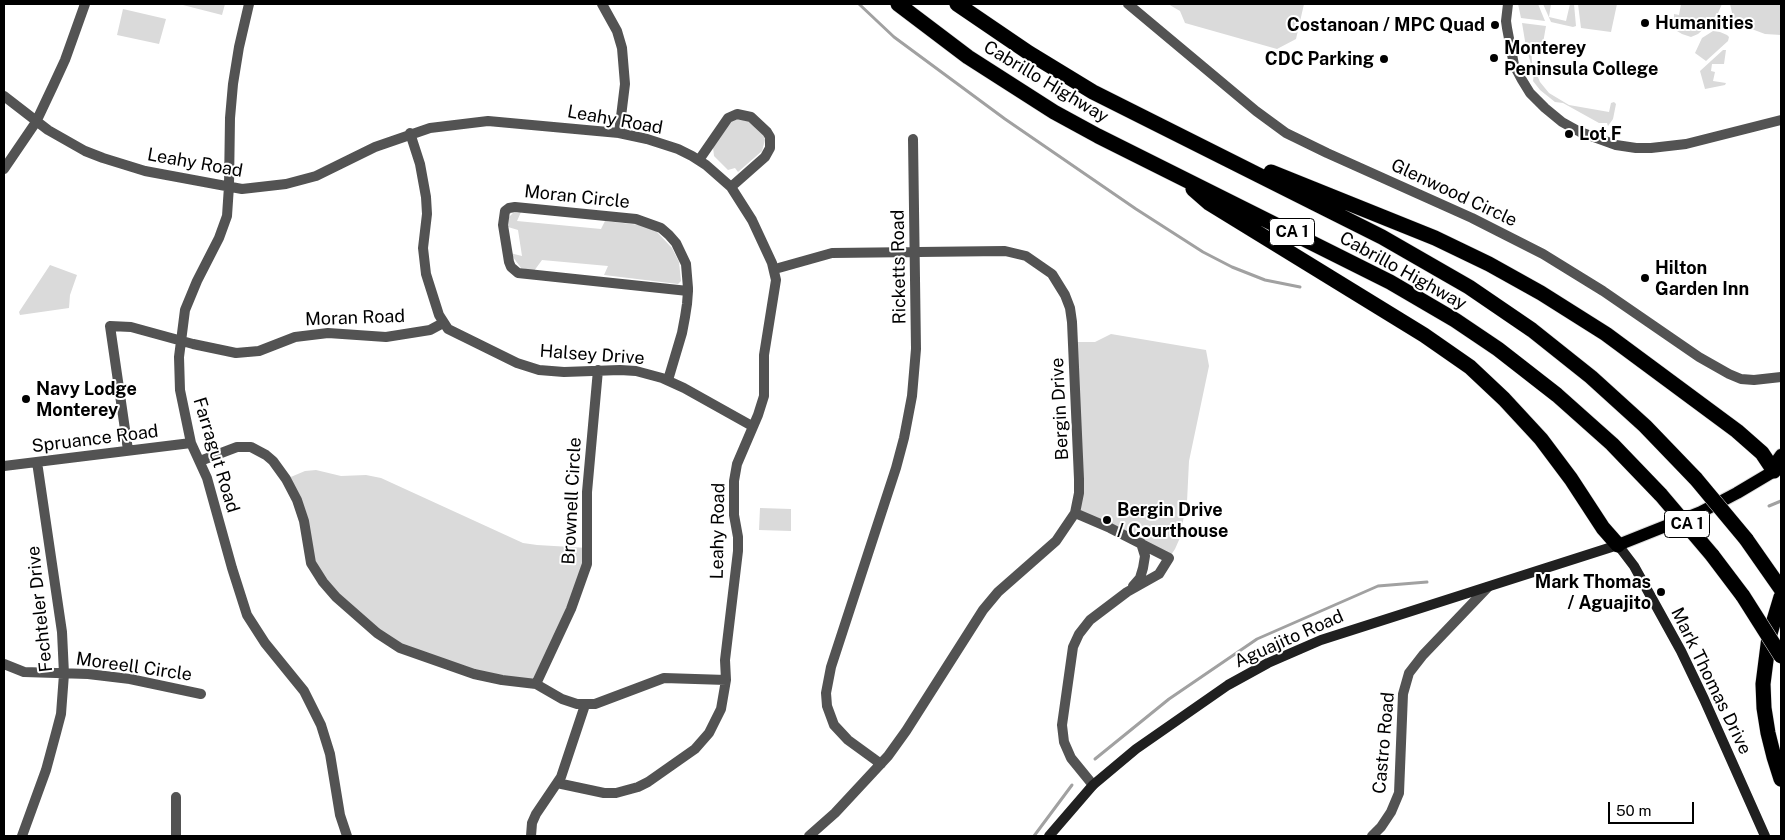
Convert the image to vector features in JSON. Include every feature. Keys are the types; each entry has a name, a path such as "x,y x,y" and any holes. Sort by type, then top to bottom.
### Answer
{"highway":[{"name":"Cabrillo Highway","path":"898,4 968,56 1033,99 1098,136 1390,282 1476,334 1518,364 1612,444 1661,494 1728,576 1781,656"},
{"name":"Cabrillo Highway","path":"957,4 1008,40 1072,80 1182,138 1404,249 1448,274 1552,345 1598,382 1645,426 1696,479 1730,520 1781,589"},
{"path":"1182,138 1419,231 1472,255 1525,283 1606,334 1737,431 1762,453 1778,471"},
{"path":"1179,176 1209,203 1424,334 1478,374 1519,415 1546,446 1571,479 1603,528 1618,545"},
{"path":"1781,597 1769,637 1764,684 1764,708 1768,733 1781,779"}],"main road":[{"path":"1618,545 1701,512 1733,496 1778,471 1776,462 1781,455"}],"street":[{"path":"4,169 36,122 65,60 85,4"},
{"name":"Farragut Road","path":"249,4 233,84 230,118 228,211 219,238 191,293 185,310 180,341 178,373 180,390 191,443 207,478 232,568 248,615 264,643 304,690 321,724 330,754 340,815 347,836"},
{"path":"602,4 617,31 622,48 625,84 619,133"},
{"name":"Glenwood Circle","path":"1128,4 1256,111 1286,133 1472,218 1543,254 1603,291 1699,357 1729,374 1741,379 1754,380 1781,378"},
{"path":"1508,4 1507,28 1514,65 1522,80 1530,93 1545,108 1562,122 1580,132 1616,145 1651,148 1686,144 1781,120"},
{"name":"Leahy Road","path":"4,96 36,122 85,151 145,172 242,189 301,181 327,172 375,147 410,133 430,128 488,121 619,133 663,143 699,160 731,187 752,220 775,269 776,280 764,355 764,396 737,464 734,481 734,515 738,537 738,551 725,660 726,680 721,709 709,733 694,749 648,782 628,790 604,793 557,783"},
{"path":"699,160 728,118 737,114 751,117 767,132 770,137 770,148 765,157 731,187"},
{"path":"410,133 420,164 426,197 427,214 423,248 426,274 436,310 443,323"},
{"name":"Ricketts Road","path":"881,764 848,740 834,725 826,706 826,693 831,667 896,468 912,396 916,349 913,138"},
{"name":"Moran Circle","path":"668,380 682,333 688,291 687,270 676,243 661,228 636,219 515,206 505,211 502,225 509,262 518,273 688,291"},
{"name":"Bergin Drive","path":"775,269 832,253 990,250 1016,253 1034,260 1052,274 1059,283 1070,308 1072,322 1079,479 1079,493 1075,514 1056,541 998,592 984,610 906,731 881,764 835,813 808,836"},
{"name":"Moran Road","path":"128,450 110,326 131,327 222,351 247,353 259,351 295,337 328,333 386,336 430,330 443,323"},
{"name":"Halsey Drive","path":"443,323 456,334 528,367 552,372 598,370 636,372 668,380 752,426"},
{"name":"Brownell Circle","path":"536,684 571,608 587,564 587,492 598,370"},
{"name":"Spruance Road","path":"4,466 191,443"},
{"path":"200,461 237,447 251,447 273,461 286,479 299,505 304,520 308,550 317,574 329,591 384,638 400,648 458,669 487,677 536,684 570,703 585,705 595,704 664,678 726,680"},
{"name":"Fechteler Drive","path":"22,836 56,734 61,714 64,674 62,632 37,462"},
{"path":"1075,514 1110,528 1169,558 1159,574 1127,592 1090,620 1079,634 1073,647 1062,725 1064,742 1071,758 1093,785"},
{"path":"1127,592 1140,578 1144,568 1145,556 1141,544"},
{"name":"Aguajito Road","path":"1049,836 1093,785 1136,749 1228,686 1268,664 1321,640 1618,545"},
{"name":"Mark Thomas Drive","path":"1618,545 1634,566 1681,651 1765,836"},
{"name":"Castro Road","path":"1372,836 1391,812 1398,793 1403,694 1409,673 1423,655 1488,587"},
{"name":"Moreell Circle","path":"4,664 24,672 88,674 201,694"},
{"path":"531,836 532,823 557,783 585,705"},
{"path":"176,797 176,836"}],"shaded area":[{"path":"179,4 225,4 222,15"},
{"path":"1168,4 1304,4 1296,39 1277,49 1185,23 1180,11"},
{"path":"1518,4 1538,4 1545,21 1521,18"},
{"path":"1543,4 1551,4 1549,17 1566,21 1570,4 1574,4 1576,26 1551,22"},
{"path":"1578,4 1617,4 1611,32 1581,28"},
{"path":"1681,4 1722,4 1718,13 1708,25 1698,34 1691,37 1677,31 1674,25 1674,14 1679,15"},
{"path":"1730,4 1781,4 1781,35 1765,34 1741,25 1733,17"},
{"path":"123,9 166,19 159,44 117,35"},
{"path":"1522,23 1546,26 1543,43 1531,43 1532,63 1540,82 1549,93 1569,105 1609,112 1611,103 1614,102 1616,104 1613,119 1608,126 1607,123 1599,123 1563,103 1555,102 1540,90 1533,81 1534,74 1526,47"},
{"path":"1713,31 1720,32 1729,37 1728,41 1706,61 1695,53 1702,38"},
{"path":"1723,50 1726,50 1724,64 1712,64 1711,71 1715,72 1713,81 1726,83 1725,85 1705,89 1700,71"},
{"path":"735,119 746,119 764,134 765,140 762,151 738,172 735,168 728,170 714,156 713,147 730,122"},
{"path":"521,212 517,221 601,229 605,221 640,225 656,231 672,248 679,262 681,281 678,284 604,275 608,266 542,260 534,271 521,268 510,253 522,256 518,230 508,227 507,223 513,213"},
{"path":"50,265 77,275 70,295 69,308 20,315 19,312"},
{"path":"1111,334 1206,350 1209,366 1189,461 1187,502 1179,540 1169,558 1075,513 1073,342 1095,342"},
{"path":"316,470 341,476 366,475 381,478 523,543 588,548 587,564 536,684 502,680 400,648 336,597 308,550 286,479 305,471"},
{"path":"760,508 791,509 791,531 759,530"}],"waterway":[{"path":"859,4 894,37 1005,119 1136,209 1203,252 1232,267 1265,280 1300,287"},
{"path":"1769,506 1781,501"},
{"path":"1095,759 1169,699 1257,639 1378,586 1427,582"},
{"path":"1034,836 1072,785"}],"place":[{"name":"Humanities","path":"1645,23"},
{"name":"Costanoan / MPC Quad","path":"1495,25"},
{"name":"Monterey Peninsula College","path":"1494,58"},
{"name":"CDC Parking","path":"1384,59"},
{"name":"Lot F","path":"1569,134"},
{"name":"Hilton Garden Inn","path":"1645,278"},
{"name":"Navy Lodge Monterey","path":"26,399"},
{"name":"Bergin Drive / Courthouse","path":"1107,520"},
{"name":"Mark Thomas / Aguajito","path":"1661,592"}]}
